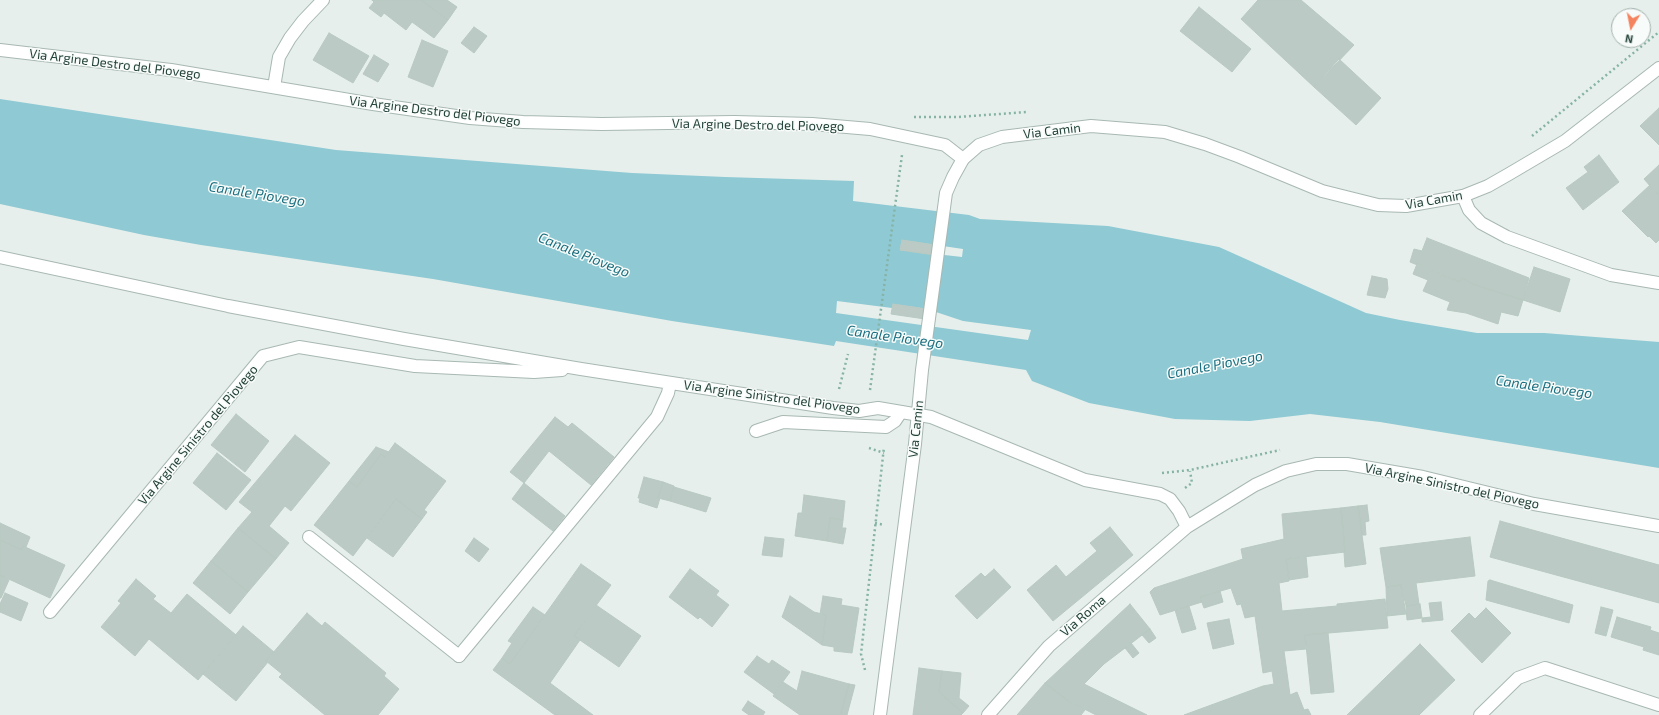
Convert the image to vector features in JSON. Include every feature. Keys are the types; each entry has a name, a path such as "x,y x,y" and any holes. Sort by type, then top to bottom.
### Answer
{"street":[{"path":"274,87 279,57 290,38 303,21 323,0"},
{"name":"Via Argine Destro del Piovego","path":"0,50 132,65 470,118 523,122 602,124 734,122 812,124 870,129 945,145 963,159"},
{"name":"Via Camin","path":"880,715 918,414 922,370 946,192 963,159 980,145 1002,137 1092,126 1129,128 1165,132 1205,144 1322,191 1378,205 1406,206 1463,196 1488,186 1564,141 1659,68"},
{"path":"1463,196 1469,210 1481,223 1507,237 1611,276 1659,283"},
{"name":"Via Argine Sinistro del Piovego","path":"0,257 228,306 404,339 581,369 858,412 878,408 918,414 956,426 1085,480 1160,494 1170,499 1179,511 1187,527 1255,484 1286,471 1316,464 1347,464 1423,477 1534,504 1659,526"},
{"name":"Via Argine Sinistro del Piovego","path":"50,612 263,356 300,347 415,366 534,372 581,369"},
{"name":"Via Argine Sinistro del Piovego","path":"309,537 459,656 657,417 668,393 670,383"},
{"path":"756,431 783,422 886,427 894,421 901,412"},
{"name":"Via Roma","path":"988,715 1048,646 1187,527"},
{"path":"1480,715 1518,678 1545,668 1659,705"}],"path":[{"path":"1531,136 1659,32"},
{"path":"906,137 910,117 958,117 1035,112"},
{"path":"870,392 901,158"},
{"path":"832,408 848,354"},
{"path":"866,676 861,654 884,453"},
{"path":"1190,470 1192,483"}],"water":[{"name":"Canale Piovego","path":"0,99 336,150 632,173 854,181 853,201 969,215 980,219 1108,226 1219,247 1366,313 1400,320 1477,333 1544,333 1659,342 1659,468 1380,422 1310,414 1250,421 1175,419 1089,403 1032,381 1026,370 836,341 834,346 672,321 433,279 201,245 144,235 0,204","holes":["902,240 963,249 962,257 900,250","837,301 892,308 893,304 927,309 963,321 1031,330 1028,340 836,313"]}],"building":[{"path":"372,0 421,0 448,20 434,38 412,22 406,30 384,13 381,17 369,8 374,2"},
{"path":"421,0 447,0 457,7 448,20"},
{"path":"1258,0 1301,0 1354,45 1314,87 1241,19"},
{"path":"1199,7 1251,49 1232,72 1180,31"},
{"path":"474,27 487,36 474,53 461,43"},
{"path":"329,33 369,56 353,83 313,60"},
{"path":"422,40 448,51 433,87 408,77"},
{"path":"374,55 389,64 378,82 363,74"},
{"path":"1339,59 1381,98 1356,125 1314,87"},
{"path":"1659,108 1659,145 1640,126"},
{"path":"1599,155 1619,182 1583,210 1566,188 1588,172 1584,167"},
{"path":"1659,165 1659,193 1657,194 1644,179"},
{"path":"1650,185 1657,194 1659,193 1659,240 1656,243 1622,211"},
{"path":"1427,238 1529,278 1523,300 1475,285 1462,278 1460,282 1410,262 1414,249 1422,251"},
{"path":"902,240 935,245 934,255 900,250"},
{"path":"1417,264 1460,282 1462,278 1475,285 1523,300 1518,316 1501,312 1498,324 1466,313 1447,310 1450,302 1423,291 1428,280 1413,274"},
{"path":"1534,267 1570,279 1560,312 1523,300"},
{"path":"1372,276 1387,279 1388,289 1385,298 1367,295"},
{"path":"893,304 927,309 925,319 891,314"},
{"path":"236,414 269,441 245,472 211,445"},
{"path":"555,417 568,427 572,423 614,457 591,485 549,451 524,483 510,472"},
{"path":"295,435 330,463 291,511 285,506 269,526 289,543 276,559 238,528 252,512 239,502"},
{"path":"395,443 446,481 424,510 427,512 422,519 396,499 353,556 314,525 349,481 357,487 381,454 385,457"},
{"path":"376,447 389,452 385,457 381,454 357,487 349,481"},
{"path":"217,453 251,480 226,510 193,483"},
{"path":"644,477 663,482 658,498 660,498 657,508 639,502 640,498 638,498"},
{"path":"663,482 674,486 670,501 658,498"},
{"path":"524,483 565,516 553,531 512,499"},
{"path":"674,487 711,498 706,512 670,501"},
{"path":"804,495 845,501 843,520 830,518 827,541 795,536 798,513 802,513"},
{"path":"396,499 422,519 393,557 367,538"},
{"path":"1367,505 1369,521 1365,522 1366,535 1362,535 1358,506"},
{"path":"1358,506 1366,564 1345,567 1341,508"},
{"path":"1341,508 1345,552 1286,559 1289,581 1279,583 1282,611 1337,606 1337,604 1385,599 1388,628 1305,635 1306,649 1284,651 1290,695 1297,692 1304,710 1308,709 1311,715 1184,715 1263,686 1274,684 1272,671 1263,673 1255,616 1245,618 1241,604 1237,605 1231,588 1200,597 1202,602 1160,615 1150,592 1154,588 1243,559 1241,549 1284,539 1282,514"},
{"path":"830,518 843,520 842,528 846,528 843,544 827,541"},
{"path":"1500,521 1659,565 1659,603 1490,557"},
{"path":"0,523 30,537 26,547 23,546 22,550 0,540"},
{"path":"1110,527 1133,555 1053,621 1027,590 1056,565 1066,577 1097,551 1090,543"},
{"path":"238,528 276,559 248,592 211,561"},
{"path":"765,537 784,539 782,557 762,555"},
{"path":"1470,537 1475,576 1416,583 1419,604 1406,606 1405,600 1403,601 1401,585 1386,587 1380,548"},
{"path":"474,538 489,549 479,562 465,551"},
{"path":"0,540 22,550 23,546 65,565 50,598 0,575"},
{"path":"1306,556 1308,577 1289,580 1286,559"},
{"path":"211,561 248,592 230,614 193,583"},
{"path":"581,564 611,585 574,636 580,640 550,683 593,715 555,715 493,670 502,658 510,664"},
{"path":"690,569 719,591 716,595 729,605 712,627 700,617 698,619 669,597"},
{"path":"994,569 1011,587 977,619 955,596 981,573 985,577"},
{"path":"0,575 9,580 1,598 0,598"},
{"path":"136,579 156,596 153,599 171,613 187,594 236,635 198,680 149,639 135,656 101,627 121,603 118,601"},
{"path":"1490,580 1573,605 1569,623 1486,600 1488,581"},
{"path":"1401,585 1406,614 1387,616 1386,587"},
{"path":"1220,591 1223,602 1204,608 1200,597"},
{"path":"5,593 28,603 21,621 0,612 0,604"},
{"path":"790,596 814,612 826,615 822,645 782,617"},
{"path":"823,596 842,599 841,605 859,608 852,653 834,651 834,647 822,645 826,615 820,614"},
{"path":"1441,602 1443,620 1422,622 1422,618 1431,617 1429,603"},
{"path":"1130,604 1150,629 1104,664 1084,684 1147,715 1096,715 1067,700 1045,683"},
{"path":"1420,604 1422,618 1407,620 1406,606"},
{"path":"596,605 641,636 619,667 574,636"},
{"path":"1189,606 1196,629 1182,633 1175,610"},
{"path":"533,607 545,615 510,664 502,658 512,643 508,641"},
{"path":"1601,607 1613,610 1606,636 1595,633"},
{"path":"1486,608 1511,633 1482,663 1451,631 1469,613 1475,619"},
{"path":"307,613 322,626 325,622 386,673 384,676 399,689 378,715 325,715 279,677 282,674 266,661"},
{"path":"1617,617 1651,627 1650,630 1659,633 1659,655 1643,650 1644,647 1611,637"},
{"path":"1229,619 1234,644 1213,649 1207,623"},
{"path":"243,626 274,652 266,661 268,662 236,701 203,674"},
{"path":"1150,629 1156,638 1149,643 1142,635"},
{"path":"1328,633 1334,692 1311,694 1305,635"},
{"path":"1131,643 1139,653 1133,658 1125,648"},
{"path":"1420,644 1455,680 1419,715 1347,715"},
{"path":"757,656 769,664 772,660 790,672 774,694 744,672"},
{"path":"919,668 942,671 939,692 963,713 961,715 913,715"},
{"path":"802,671 849,684 841,713 845,715 800,715 773,696 783,682 797,691"},
{"path":"942,671 961,673 959,698 969,706 963,713 939,692"},
{"path":"1045,683 1067,700 1085,710 1081,715 1017,715"},
{"path":"849,684 855,685 847,715 841,713"},
{"path":"748,701 765,712 763,715 749,715 742,710"}]}
